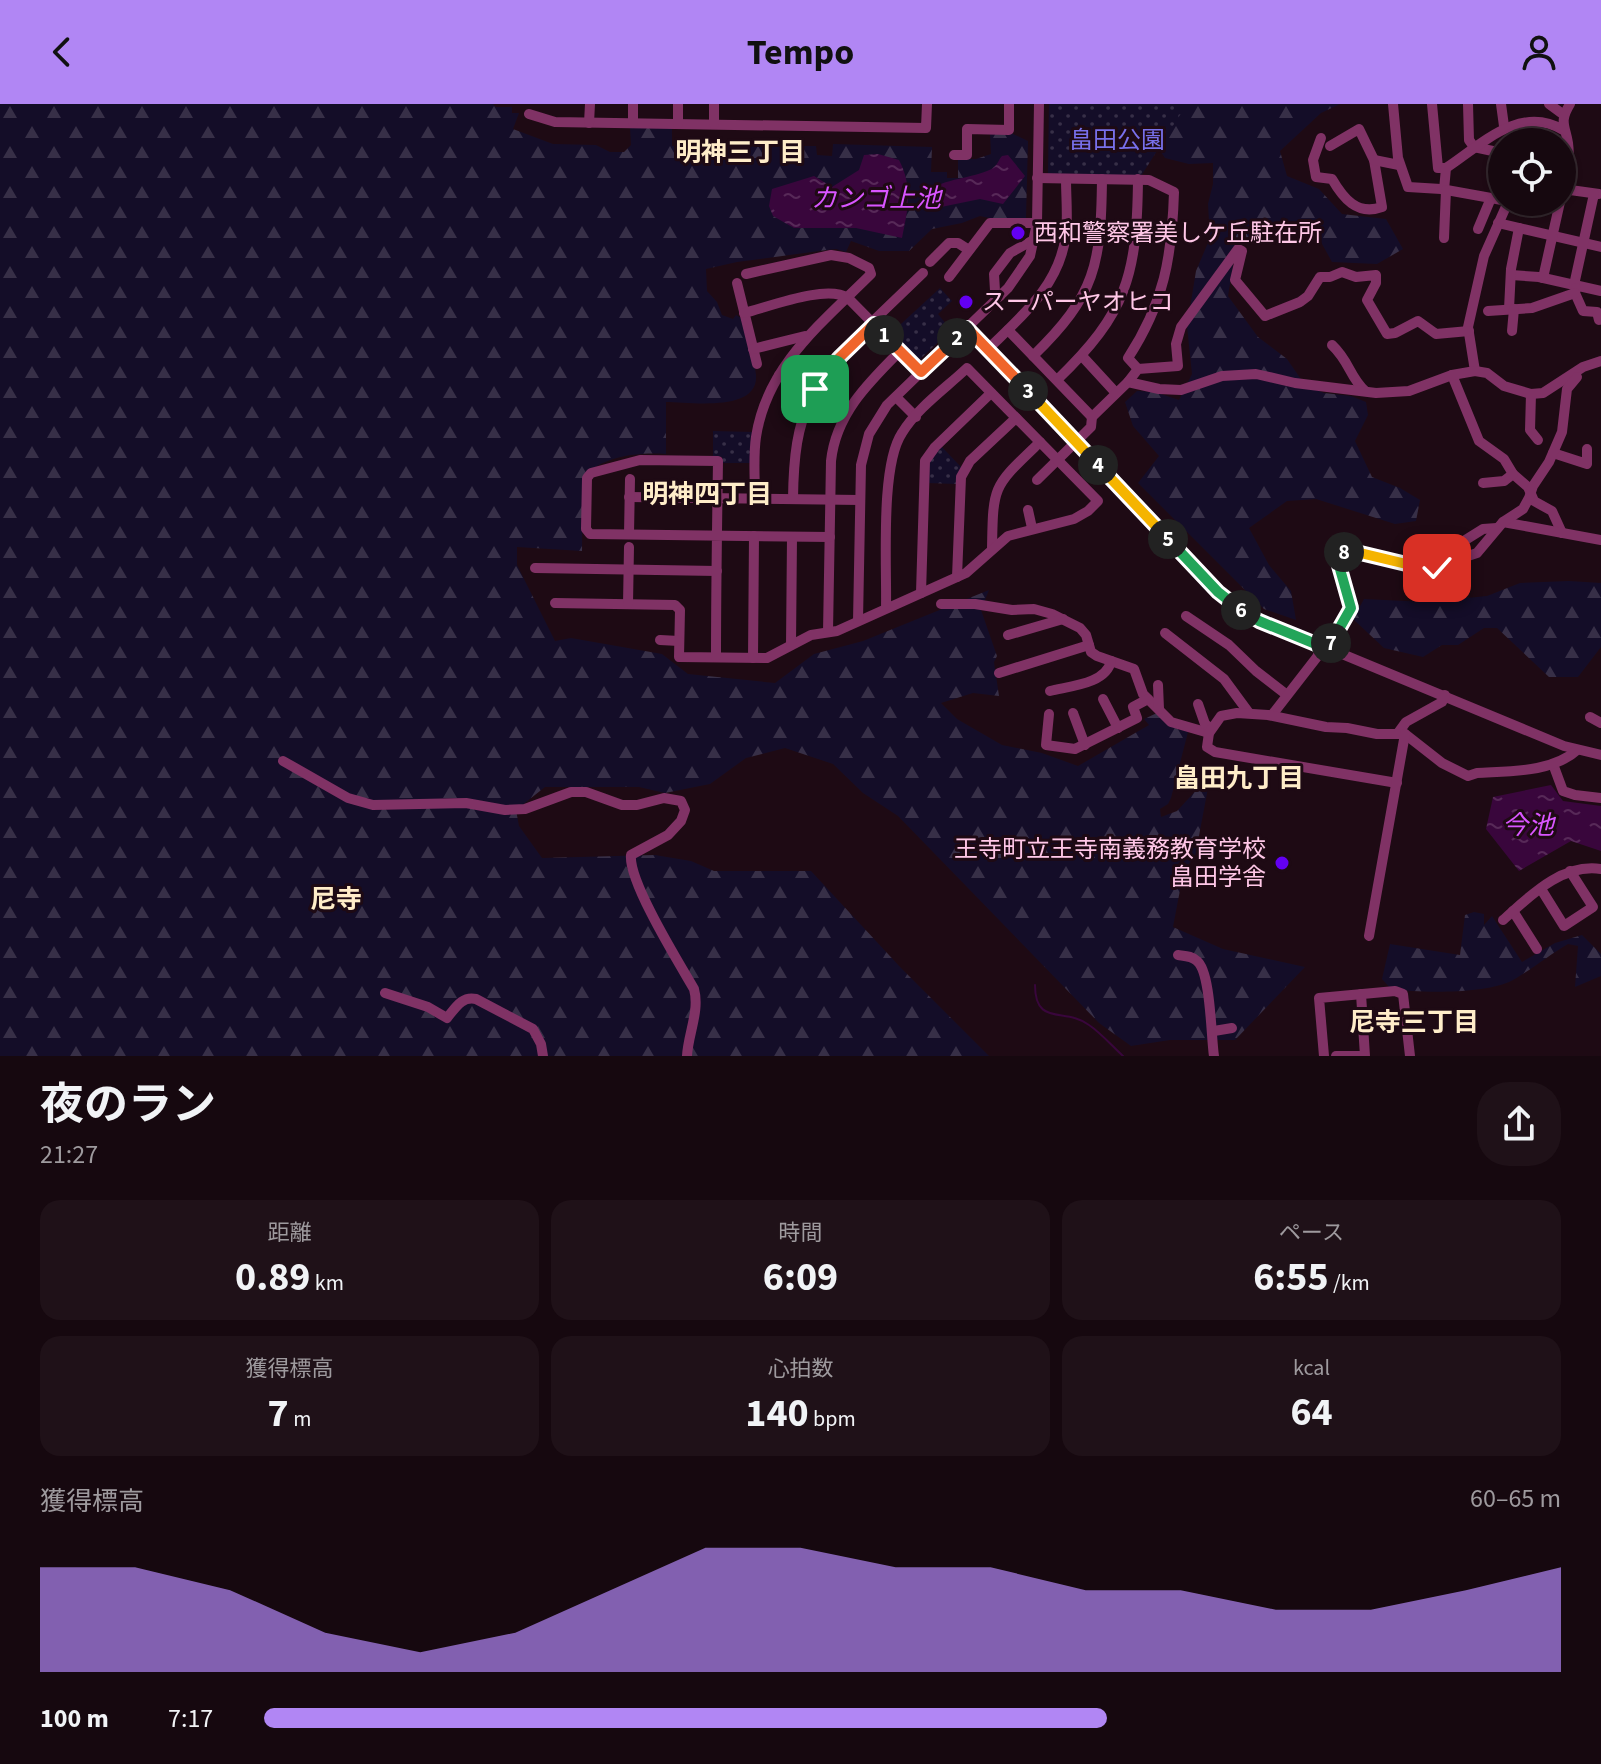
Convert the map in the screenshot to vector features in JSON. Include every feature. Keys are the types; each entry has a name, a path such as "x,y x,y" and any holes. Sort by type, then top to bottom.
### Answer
{"street":[{"path":"589,123 590,104"},
{"path":"633,104 633,123"},
{"path":"678,104 678,124"},
{"path":"714,104 714,124"},
{"path":"529,114 555,122 926,128 927,104"},
{"path":"954,155 967,155 967,129 1009,130 1009,104"},
{"path":"858,621 861,465 866,441 877,419 896,397 1000,296 1027,262 1037,223 1039,104"},
{"path":"1393,104 1399,165 1408,187 1488,197"},
{"path":"1432,104 1438,168 1446,168 1504,126 1536,121 1557,128"},
{"path":"1468,104 1469,140 1474,147 1488,150"},
{"path":"1501,104 1504,126"},
{"path":"1549,104 1564,115"},
{"path":"1563,128 1564,115 1570,104"},
{"path":"1359,129 1374,160 1382,207 1365,210 1345,199 1332,179 1316,177 1313,160 1325,142 1359,129"},
{"path":"1374,160 1399,165"},
{"path":"1444,238 1446,168"},
{"path":"1037,178 1138,179 1154,181 1174,192 1172,245 1167,273 1155,309 1128,358 1138,369"},
{"path":"988,349 1043,293 1059,261 1065,237 1066,179"},
{"path":"1033,356 1069,317 1093,272 1101,234 1102,179"},
{"path":"1057,380 1106,327 1127,284 1137,237 1138,179"},
{"path":"1576,192 1598,194 1583,242 1575,288 1583,311 1597,312 1599,320"},
{"path":"1478,229 1488,213"},
{"path":"1475,371 1469,331 1484,256 1503,216"},
{"path":"1543,278 1557,216"},
{"path":"949,277 990,223 1037,223"},
{"path":"1498,223 1601,247"},
{"path":"1512,331 1511,275 1519,228"},
{"path":"1000,296 995,291 992,278 1013,251 1035,239"},
{"path":"930,262 949,243 958,243 969,250"},
{"path":"1037,480 1091,427 1092,417 1138,369 1178,366 1176,344 1181,327 1238,249 1242,251 1235,280 1265,316 1303,300 1320,277 1342,272 1356,277 1376,275 1376,283 1367,300 1387,334 1418,321 1436,334 1469,331"},
{"path":"1013,251 1027,262"},
{"path":"746,274 825,255 842,256 869,268 871,274 808,335 779,375 766,401 757,434 755,499"},
{"path":"793,499 794,450 812,395 839,358 923,273"},
{"path":"1511,275 1543,278 1575,288 1601,291"},
{"path":"737,283 757,364"},
{"path":"1488,311 1544,306 1575,288"},
{"path":"744,313 826,292 840,294 848,298 921,372"},
{"path":"967,328 1228,601 1259,621 1577,750 1596,755 1601,745"},
{"path":"1008,330 1092,417"},
{"path":"753,349 808,335"},
{"path":"1332,345 1344,357 1353,380 1365,392"},
{"path":"828,632 832,453 841,422 863,389 900,351"},
{"path":"1082,356 1116,393"},
{"path":"1128,382 1181,390 1222,376 1256,374 1295,383 1365,392 1409,391 1452,375 1475,371 1487,373 1504,386 1531,394 1543,393 1588,365 1601,361"},
{"path":"1272,715 1351,608 1338,562 1340,554 1352,551 1423,568 1437,568 1477,553 1500,525 1523,509 1553,453 1563,427 1568,384 1588,365"},
{"path":"555,603 675,605 680,610 679,657 767,658 811,635 858,621 957,577 974,568 1008,536 1074,519 1088,511 1098,501 967,368 900,436 890,461 886,608"},
{"path":"779,375 812,395"},
{"path":"1452,375 1479,441 1500,454 1513,474 1531,492 1534,501 1552,511 1562,533"},
{"path":"921,593 925,461 935,447 991,393"},
{"path":"1531,394 1530,430 1538,440"},
{"path":"896,397 916,417"},
{"path":"957,577 961,477 970,461 1016,418"},
{"path":"992,549 995,492 1003,478 1040,442"},
{"path":"1553,453 1587,464 1587,449"},
{"path":"716,657 717,571 717,535 717,498 718,461 640,460 591,473 587,478 586,529 590,534 717,535 830,537"},
{"path":"1483,483 1504,481 1513,474"},
{"path":"629,534 630,479"},
{"path":"629,497 860,500"},
{"path":"1028,510 1032,528"},
{"path":"1459,544 1483,529 1500,525 1601,540"},
{"path":"753,658 754,536"},
{"path":"791,645 792,537"},
{"path":"628,604 629,547"},
{"path":"535,568 717,571"},
{"path":"941,604 1034,609 1064,619 1086,635 1091,652 1134,669 1143,694 1177,725 1210,730"},
{"path":"1186,616 1229,645 1287,695"},
{"path":"1008,635 1064,619"},
{"path":"1165,633 1218,674 1249,713"},
{"path":"660,640 679,641"},
{"path":"999,673 1089,645"},
{"path":"1050,691 1099,678 1109,670 1111,661"},
{"path":"1158,685 1159,709"},
{"path":"1369,936 1397,783 1402,734 1406,722 1442,702 1445,695"},
{"path":"1103,699 1118,728"},
{"path":"1049,714 1046,745 1075,749 1137,718 1133,707 1148,699"},
{"path":"1198,704 1210,730"},
{"path":"1073,713 1085,745"},
{"path":"1397,783 1209,750 1210,730 1221,716 1249,713 1272,715 1315,726 1402,734 1442,763 1468,776 1553,764 1577,750"},
{"path":"283,761 348,798 373,805 466,803 505,810 525,809 571,792 586,792 622,805 637,805 664,798 681,801 685,810 675,829 631,855 630,861 696,998 687,1056"},
{"path":"1553,764 1563,791 1601,798"},
{"path":"1503,920 1541,889 1570,871 1601,869"},
{"path":"1541,889 1564,926 1593,907 1570,871"},
{"path":"1513,911 1537,949"},
{"path":"1178,955 1191,958 1202,967 1214,1031 1214,1056"},
{"path":"1324,1056 1319,998 1395,991 1403,994 1410,1056"},
{"path":"385,993 428,1007 447,1018 462,1000 468,997 476,999 533,1029 543,1056"},
{"path":"1336,1056 1363,1056 1361,994"},
{"path":"1214,1031 1232,1028"}],"green space":[{"path":"0,104 493,104 496,107 512,107 512,113 519,113 513,129 553,144 596,145 610,152 624,152 631,145 630,127 672,128 672,146 816,146 817,155 832,156 833,144 932,147 931,172 947,172 947,178 958,178 958,159 976,159 991,154 990,133 1011,133 1028,141 1026,218 1003,221 980,216 932,229 909,251 879,251 851,241 846,252 827,250 706,269 707,291 717,302 722,315 733,319 736,315 743,319 755,368 754,387 747,395 721,403 666,402 666,454 611,460 583,477 582,551 517,547 517,565 555,641 571,638 662,654 688,674 775,683 814,654 863,641 989,590 981,610 997,656 994,662 999,696 973,693 941,703 957,719 1002,745 1042,753 1078,766 1149,725 1144,719 1157,713 1175,728 1188,732 1171,798 1160,809 1161,817 1177,811 1201,785 1208,788 1195,857 1184,869 1173,927 1223,949 1305,967 1235,1040 1170,1040 1131,1046 1099,1023 898,816 863,793 833,764 785,748 746,758 710,784 665,793 639,787 545,787 516,810 519,826 542,858 655,855 691,861 714,871 811,871 989,1056 0,1056"},
{"name":"畠田公園","path":"1049,104 1187,104 1141,176 1048,174"},
{"path":"1170,104 1340,104 1321,113 1280,151 1287,176 1319,189 1342,214 1386,219 1403,249 1377,264 1332,262 1316,233 1285,228 1237,240 1228,296 1258,337 1287,359 1305,385 1324,393 1351,396 1366,402 1368,415 1355,441 1372,477 1420,500 1416,521 1395,524 1316,499 1287,501 1249,528 1269,565 1291,591 1296,620 1264,609 1138,483 1159,456 1133,426 1125,402 1137,391 1155,392 1179,400 1192,374 1187,326 1196,271 1210,238 1208,204 1213,184 1213,163 1189,164 1165,158 1155,143"},
{"path":"940,288 952,301 938,314 951,330 915,364 889,335"},
{"path":"713,431 754,432 752,463 722,463 722,457 713,456"},
{"path":"941,446 962,468 957,484 927,483 929,463"},
{"path":"1520,583 1601,583 1601,647 1578,677 1549,677 1497,628 1484,628 1458,645 1442,645 1423,657 1384,648 1353,619 1364,599 1426,602 1487,596"},
{"path":"1474,912 1484,914 1484,925 1492,916 1522,962 1555,943 1582,935 1601,954 1601,976 1575,987 1578,946 1568,944 1509,982 1483,989 1434,992 1391,989 1382,979 1390,944 1460,955 1465,915"}],"water":[{"name":"カンゴ上池","path":"878,154 899,160 906,180 907,208 902,238 856,228 794,228 773,216 769,206 772,189 814,176 832,187 859,170 864,155"},
{"path":"1008,155 1025,176 1003,204 980,199 941,207 937,186 990,170 1002,156"},
{"name":"今池","path":"1551,785 1563,801 1601,806 1601,851 1571,841 1519,871 1486,829 1493,797"}],"waterway":[{"path":"1035,985 1036,998 1046,1011 1089,1025 1123,1056"}],"place":[{"name":"西和警察署美しケ丘駐在所","path":"1018,233"},
{"name":"スーパーヤオヒコ","path":"966,302"},
{"name":"王寺町立王寺南義務教育学校 畠田学舎","path":"1282,863"}],"district":[{"name":"明神三丁目","path":"740,152"},
{"name":"明神四丁目","path":"707,494"},
{"name":"畠田九丁目","path":"1239,778"},
{"name":"尼寺","path":"336,899"},
{"name":"尼寺三丁目","path":"1414,1022"}],"route":[{"path":"815,389 839,358 874,324 921,372 967,328 1228,601 1259,621 1328,649 1351,608 1338,562 1340,554 1352,551 1423,568 1437,568"}]}
